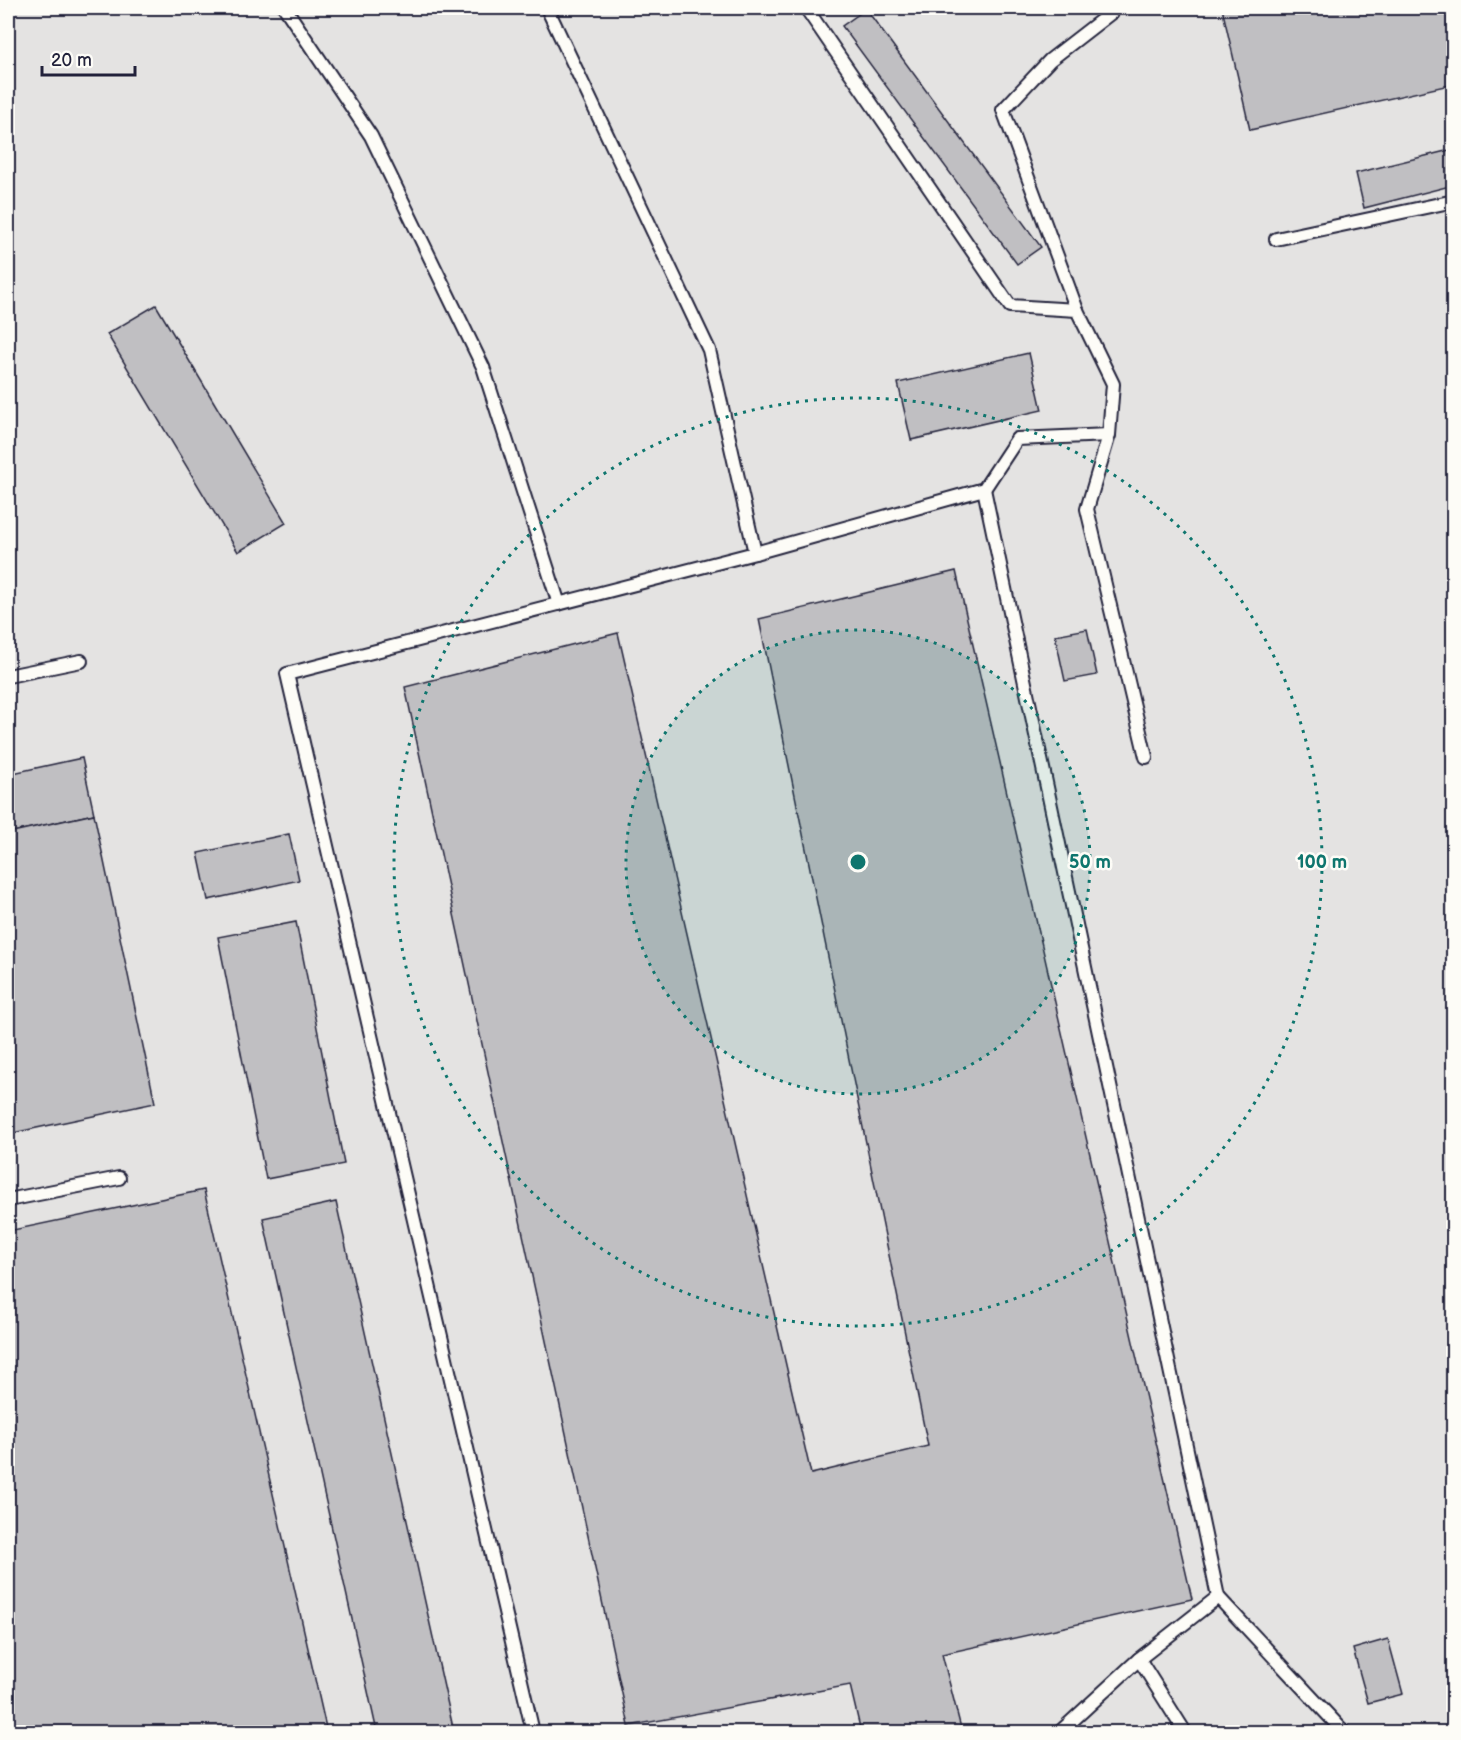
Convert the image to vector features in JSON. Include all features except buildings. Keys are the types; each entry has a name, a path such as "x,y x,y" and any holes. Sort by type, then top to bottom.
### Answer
{"lane":[{"path":"285,8 371,136 483,367 558,604"},
{"path":"547,8 709,350 755,553"},
{"path":"806,8 1010,306 1077,310"},
{"path":"1111,8 1112,12 1050,60 1003,110 1077,310 1113,384 1109,435 1087,509 1146,757"},
{"path":"1276,239 1454,201"},
{"path":"533,1732 287,674 755,553 984,489 1017,439 1109,435"},
{"path":"984,489 1218,1597 1344,1732"},
{"path":"8,676 81,661"},
{"path":"8,1200 119,1178"},
{"path":"1060,1732 1139,1659 1218,1597"},
{"path":"1139,1659 1185,1732"}],"shaded area":[{"path":"8,8 1453,8 1453,1732 8,1732"}]}
